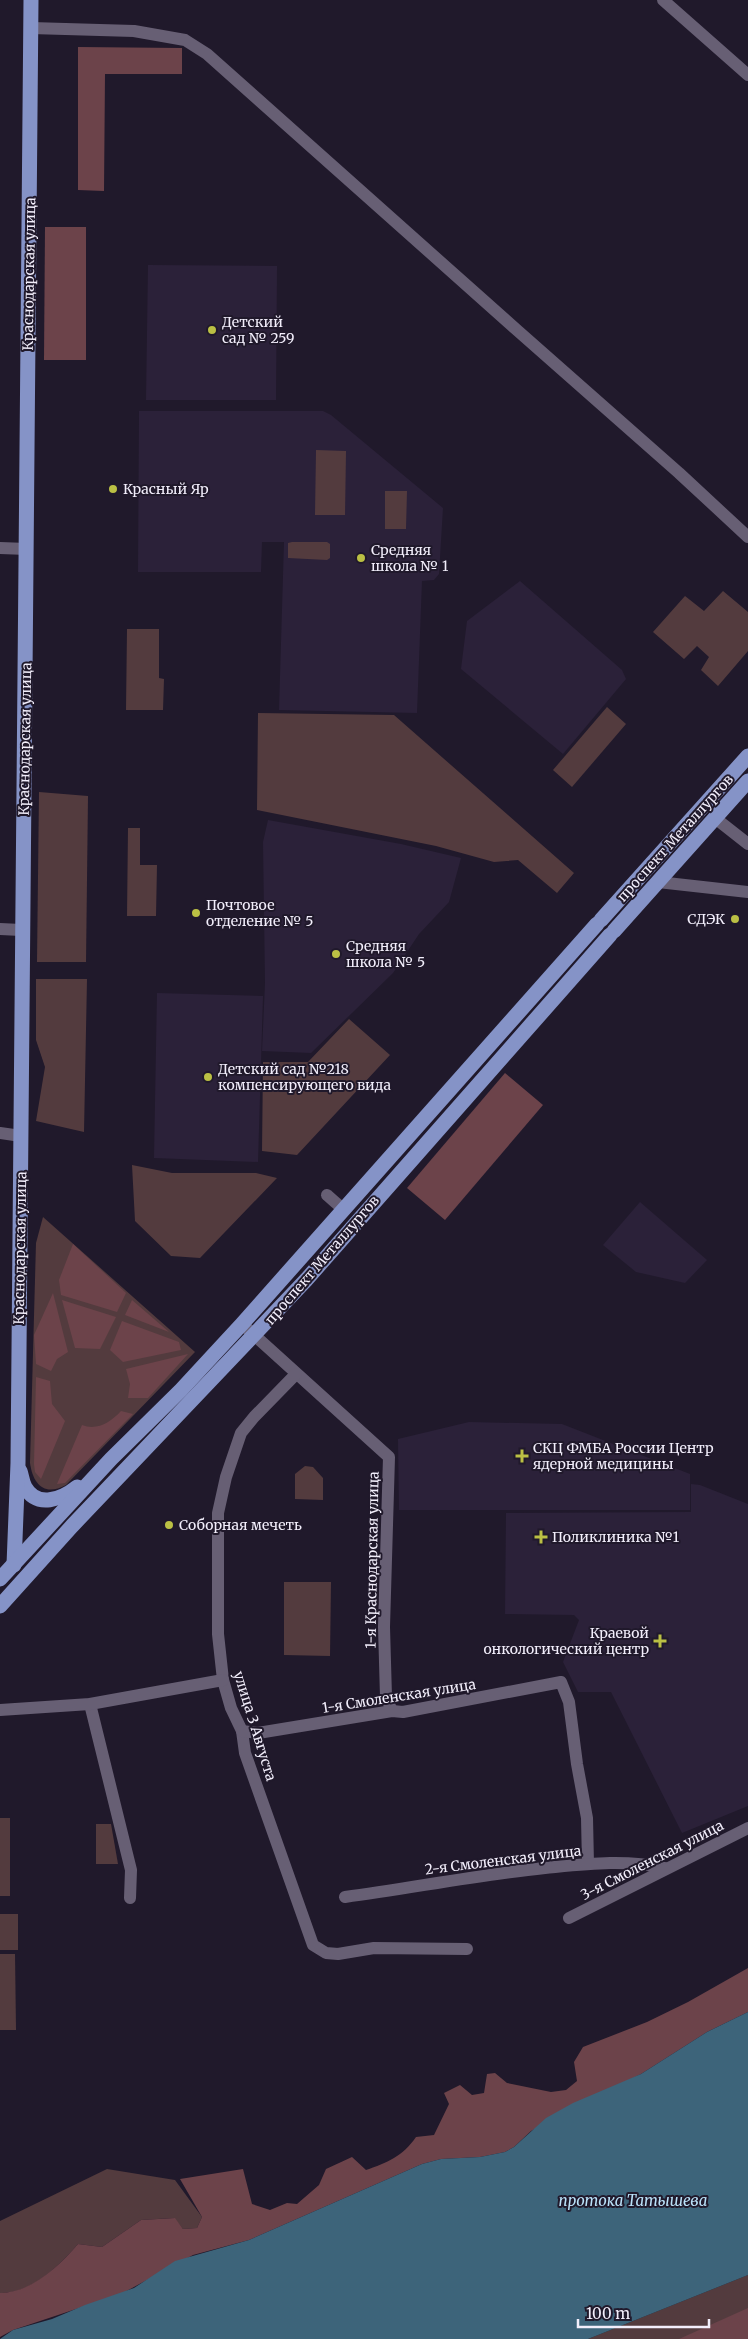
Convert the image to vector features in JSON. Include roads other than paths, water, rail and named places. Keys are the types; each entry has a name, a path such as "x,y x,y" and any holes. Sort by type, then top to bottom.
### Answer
{"main road":[{"name":"Краснодарская улица","path":"14,1565 18,1463 31,0"},
{"name":"проспект Металлургов","path":"0,1579 111,1459 181,1390 242,1324 468,1067 748,756"},
{"name":"проспект Металлургов","path":"0,1606 72,1526 255,1336 748,781"},
{"path":"701,809 715,818"},
{"path":"18,1463 24,1486 30,1493 41,1499 52,1500 65,1497 111,1459"},
{"path":"14,1565 27,1578"}],"street":[{"path":"663,0 748,75"},
{"path":"31,28 141,32 185,40 207,54 748,536"},
{"path":"0,548 27,548"},
{"path":"715,818 748,844"},
{"path":"658,882 748,892"},
{"path":"0,929 22,930"},
{"path":"0,1133 21,1136"},
{"path":"327,1196 344,1210"},
{"name":"1-я Краснодарская улица","path":"242,1324 389,1457 384,1627 386,1697 392,1711"},
{"name":"улица 3 Августа","path":"296,1374 254,1416 241,1433 226,1477 218,1512 218,1634 223,1680 231,1708 242,1731 245,1753 313,1945 326,1953 338,1954 374,1948 466,1949"},
{"path":"0,1710 90,1704 223,1680"},
{"name":"1-я Смоленская улица","path":"242,1731 258,1733 392,1711 403,1712 561,1682 569,1702 577,1764 587,1818 588,1864"},
{"path":"90,1704 131,1870 130,1898"},
{"name":"3-я Смоленская улица","path":"569,1918 665,1868 748,1828"},
{"name":"2-я Смоленская улица","path":"345,1897 479,1875 588,1864 640,1862 665,1868"}],"water":[{"name":"протока Татышева","path":"748,2012 748,2275 588,2339 0,2339 13,2330 52,2319 134,2288 175,2261 249,2240 422,2164 441,2159 480,2157 505,2152 514,2147 546,2118 573,2103 641,2074 707,2032"}],"place":[{"name":"Детский сад № 259","path":"212,330"},
{"name":"Красный Яр","path":"113,489"},
{"name":"Средняя школа № 1","path":"361,558"},
{"name":"Почтовое отделение № 5","path":"196,913"},
{"name":"СДЭК","path":"735,919"},
{"name":"Средняя школа № 5","path":"336,954"},
{"name":"Детский сад №218 компенсирующего вида","path":"208,1077"},
{"name":"СКЦ ФМБА России Центр ядерной медицины","path":"522,1456"},
{"name":"Соборная мечеть","path":"169,1525"},
{"name":"Поликлиника №1","path":"541,1537"},
{"name":"Краевой онкологический центр","path":"660,1641"}]}
